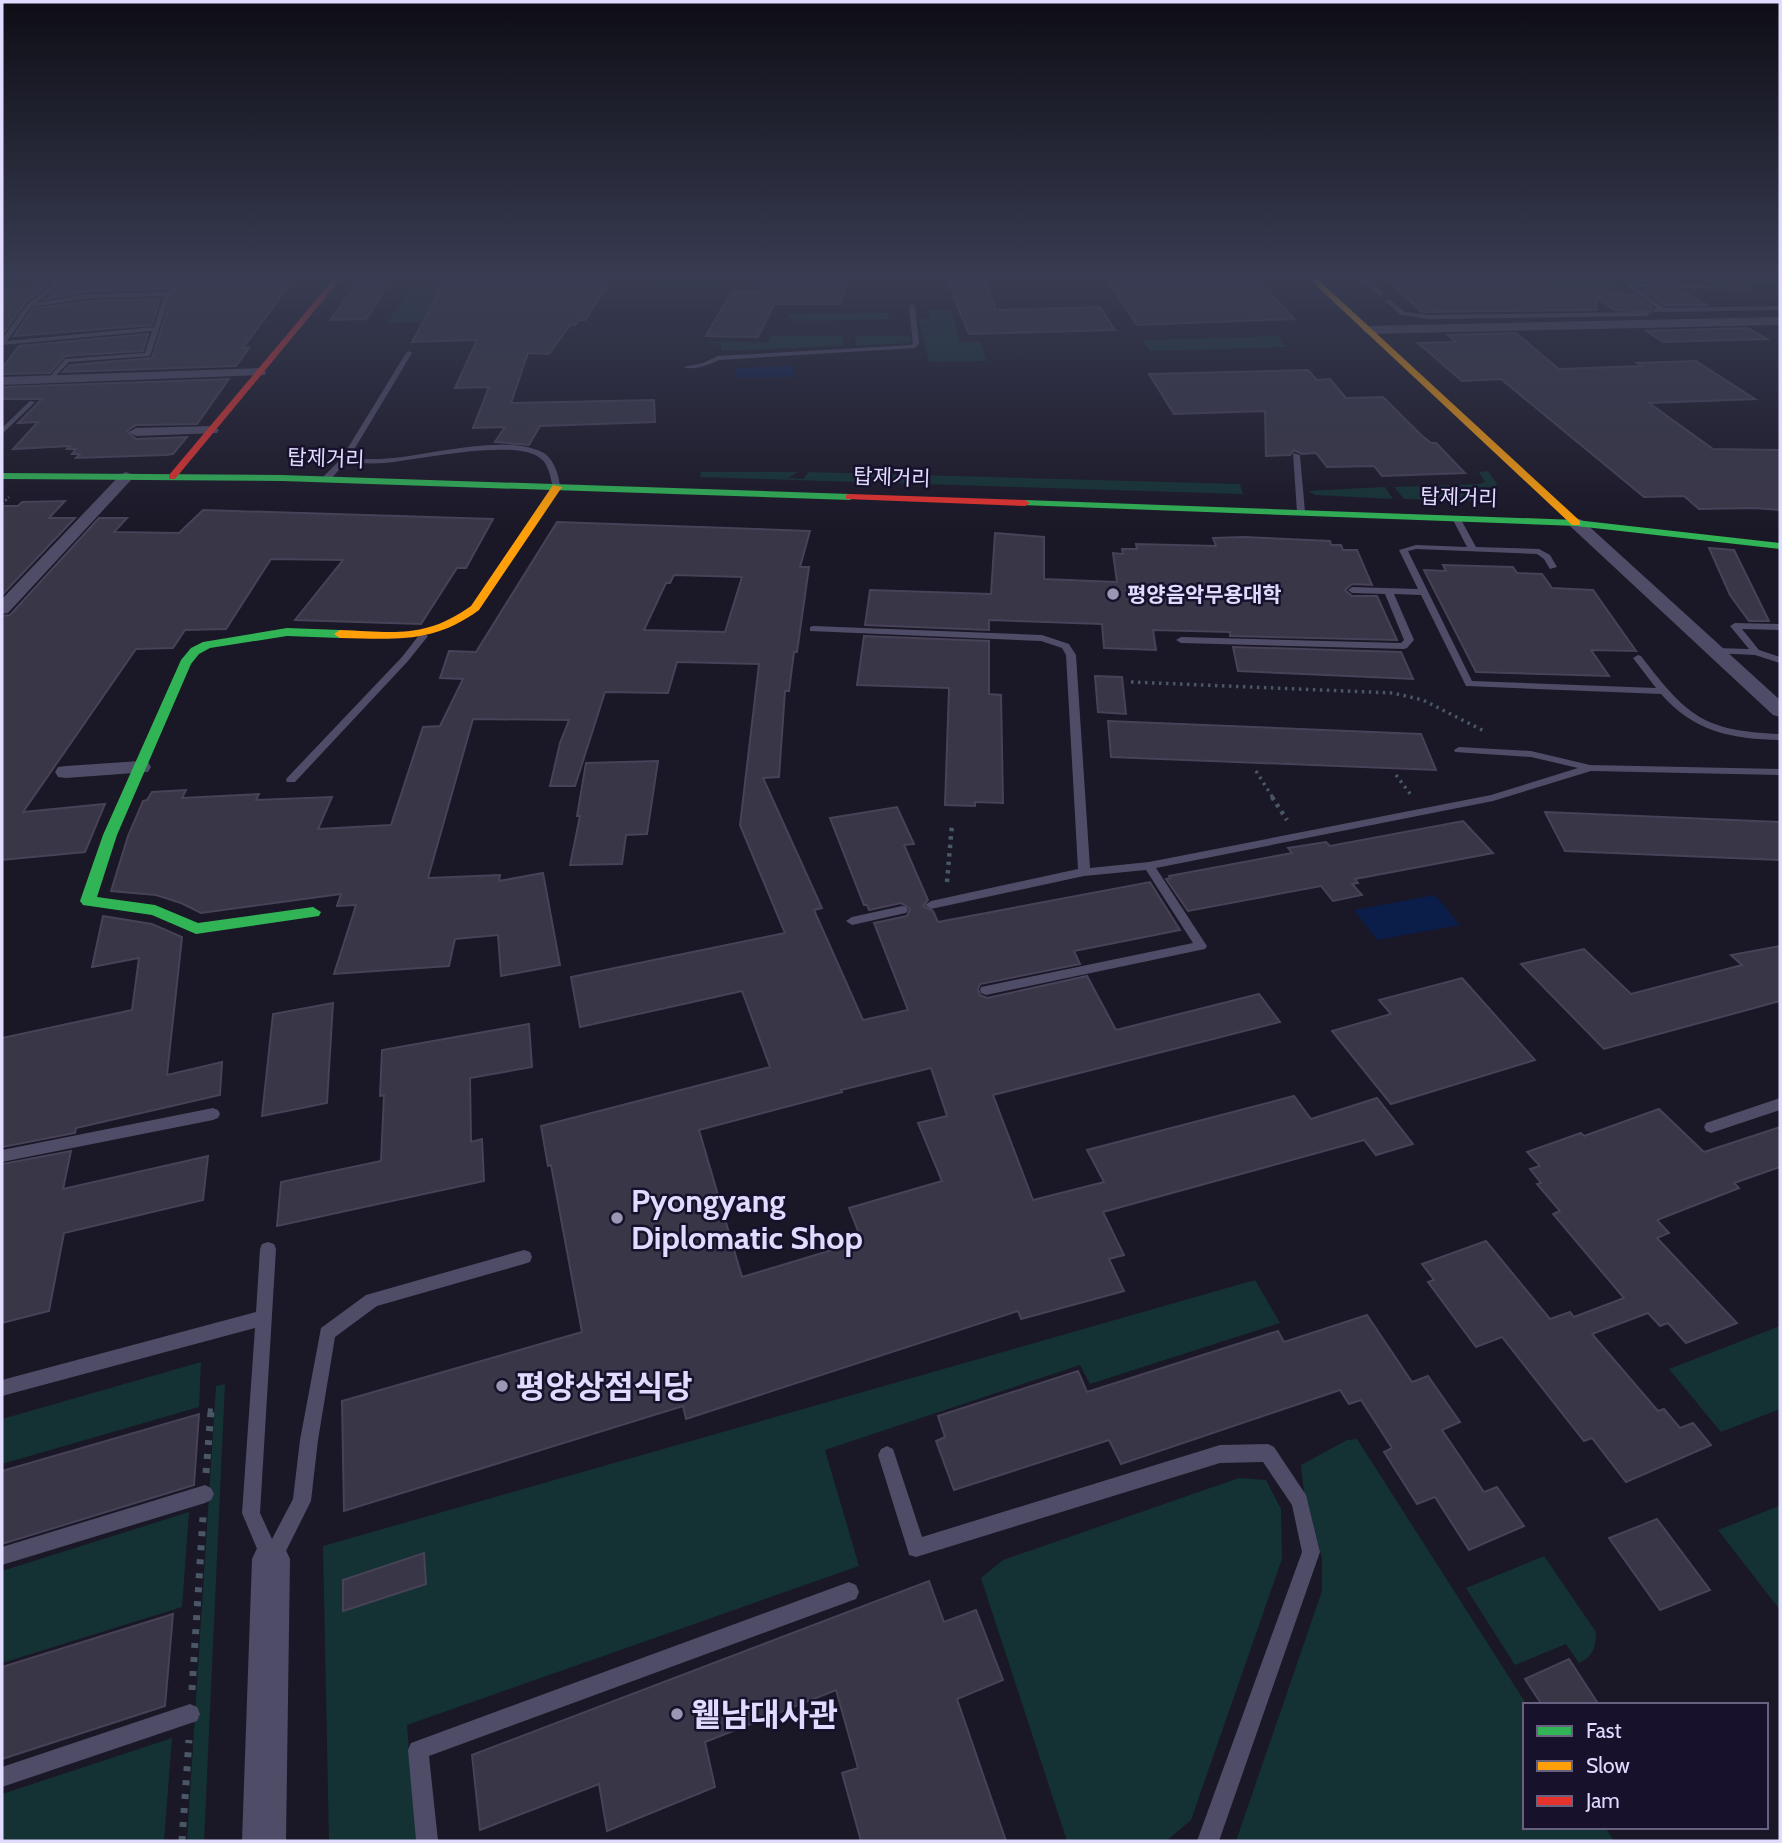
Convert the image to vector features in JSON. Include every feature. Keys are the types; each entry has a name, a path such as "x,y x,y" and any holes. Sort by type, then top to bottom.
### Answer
{"street":[{"path":"172,477 269,361"},
{"path":"1401,361 1780,711"},
{"path":"2,381 260,372"},
{"path":"136,432 212,430"},
{"name":"탑제거리","path":"2,476 326,479 1456,518 1576,523 1780,546"},
{"path":"2,609 126,477"},
{"path":"313,912 196,929 180,918 149,906 88,901 110,835 185,663 195,651 207,645 287,632 423,636 459,623 475,608 557,486"},
{"path":"66,772 140,767"},
{"path":"264,1841 271,1559"}],"lane":[{"path":"51,379 66,361"},
{"path":"326,479 344,460 404,361"},
{"path":"686,366 704,365 712,361"},
{"path":"2,432 32,402"},
{"path":"344,460 381,461 474,449 524,450 540,454 552,465 557,486"},
{"path":"1296,456 1301,512"},
{"path":"1456,518 1472,550"},
{"path":"1553,567 1547,557 1539,552 1416,547 1403,550 1469,684 1662,691"},
{"path":"1352,590 1423,592"},
{"path":"1181,640 1404,646 1409,640 1388,591"},
{"path":"1756,652 1735,626 1780,626"},
{"path":"813,629 1042,638 1066,646 1071,655 1084,872"},
{"path":"291,780 405,659 423,636"},
{"path":"1715,651 1756,652 1780,660"},
{"path":"1638,658 1662,691 1678,707 1703,725 1720,732 1780,737"},
{"path":"1459,750 1531,754 1590,768 1780,772"},
{"path":"931,905 1084,872 1149,866 1493,798 1590,768"},
{"path":"986,990 1201,946 1149,866"},
{"path":"852,921 902,911"},
{"path":"1711,1126 1780,1104"},
{"path":"2,1156 213,1114"},
{"path":"268,1249 251,1513 271,1559"},
{"path":"271,1559 302,1501 327,1333 372,1300 524,1257"},
{"path":"2,1388 263,1318"},
{"path":"887,1455 916,1548 1220,1454 1268,1453 1300,1500 1311,1552 1208,1841"},
{"path":"2,1556 205,1494"},
{"path":"427,1841 418,1750 849,1592"},
{"path":"2,1777 190,1714"}],"path":[{"path":"1131,682 1405,694 1423,700 1488,733 1498,752"},
{"path":"1256,771 1289,824"},
{"path":"1396,775 1415,802"},
{"path":"952,900 947,884 953,824"},
{"path":"182,1841 211,1404"}],"green space":[{"path":"1488,471 1497,484 1491,493 1480,501 1404,499 1394,487 1480,484 1485,482 1479,472"},
{"path":"701,472 798,472 788,478 803,479 809,472 1240,484 1243,494 700,477"},
{"path":"1385,487 1393,499 1316,495 1308,491"},
{"path":"1255,1280 1280,1323 1090,1384 1080,1365 825,1450 859,1566 407,1725 416,1841 329,1841 323,1546"},
{"path":"1780,1326 1780,1409 1721,1432 1669,1369"},
{"path":"201,1362 199,1407 2,1464 2,1419"},
{"path":"225,1384 204,1841 187,1841 216,1386"},
{"path":"1357,1439 1526,1703 1523,1703 1523,1829 1606,1829 1614,1841 1236,1841 1322,1591 1322,1558 1304,1492 1301,1465 1347,1440"},
{"path":"1239,1478 1266,1480 1281,1509 1282,1559 1191,1820 1166,1841 1067,1841 981,1578 1003,1560"},
{"path":"1779,1506 1780,1508 1780,1610 1718,1530"},
{"path":"189,1512 182,1607 2,1663 2,1571"},
{"path":"1544,1556 1596,1632 1594,1647 1591,1654 1579,1663 1566,1644 1515,1665 1466,1588"},
{"path":"172,1738 164,1841 2,1841 2,1794"}],"water":[{"path":"793,366 793,377 735,378 736,368"},
{"path":"1435,895 1460,925 1377,940 1354,910"}],"building":[{"path":"7,361 61,361 50,373 2,374 2,368"},
{"path":"117,361 240,361 236,366 63,372 70,365"},
{"path":"467,361 525,361 511,403 654,400 655,422 540,426 529,445 495,442 505,427 473,428 489,387 455,388"},
{"path":"1439,361 1549,361 1559,369 1696,361 1755,399 1649,403 1713,449 1780,450 1780,510 1699,509 1684,496 1644,497 1501,379 1462,381"},
{"path":"1308,370 1317,380 1330,379 1346,398 1383,397 1420,434 1431,443 1436,443 1465,473 1382,476 1374,466 1327,467 1316,453 1302,454 1294,450 1290,455 1266,456 1265,411 1174,414 1149,374"},
{"path":"229,379 197,424 136,425 127,431 136,439 187,437 173,454 165,455 76,458 80,454 72,454 76,449 67,449 70,446 13,449 38,422 18,423 42,399 2,399 2,387"},
{"path":"65,501 49,518 75,518 2,595 2,506 18,506 22,502"},
{"path":"203,510 493,519 466,568 457,568 421,624 295,620 343,560 271,559 226,629 185,630 173,648 136,649 23,812 105,804 85,852 2,860 2,616 10,615 99,518 127,518 114,532 179,533"},
{"path":"557,522 810,531 800,567 809,567 797,652 794,652 789,691 785,691 779,777 763,778 822,908 814,910 863,1020 908,1010 874,923 907,916 910,909 901,903 869,910 867,905 864,905 830,818 897,807 914,844 904,845 928,900 923,906 933,911 938,922 1150,882 1180,930 1074,951 1080,964 980,984 980,995 987,998 1087,976 1116,1030 1259,994 1280,1022 993,1095 1033,1200 1104,1182 1087,1150 1294,1096 1311,1119 1377,1098 1413,1144 1376,1155 1364,1140 1103,1212 1124,1255 1109,1259 1124,1291 1021,1319 1018,1311 686,1419 683,1406 344,1511 342,1401 582,1332 551,1165 548,1166 541,1126 770,1067 742,991 580,1027 571,977 785,933 740,825 759,664 677,662 668,693 605,692 575,786 550,786 560,743 569,720 473,719 428,878 500,875 499,881 543,873 560,965 501,976 498,935 455,939 449,966 334,974 356,905 337,906 341,894 201,913 156,895 111,891 128,836 143,801 147,800 152,792 186,790 182,798 259,794 256,800 332,797 318,829 391,825 423,727 440,726 463,679 440,678 449,651 476,652","holes":["674,575 742,577 725,632 644,630 666,583 670,583","931,1068 947,1116 918,1123 942,1181 849,1208 862,1241 742,1277 699,1130"]},
{"path":"995,533 1044,537 1044,579 1117,582 1113,553 1123,554 1122,549 1137,549 1136,544 1216,546 1213,538 1244,537 1330,541 1331,545 1341,545 1343,550 1357,550 1372,585 1352,584 1345,590 1352,596 1377,596 1397,640 1230,636 1230,632 1153,630 1156,650 1104,648 1102,624 989,620 989,630 865,625 870,590 991,594"},
{"path":"1709,548 1734,550 1769,621 1749,621 1730,595"},
{"path":"1443,565 1513,567 1517,573 1542,574 1552,588 1593,590 1636,651 1591,650 1609,676 1476,672 1424,570 1446,571"},
{"path":"864,636 989,641 989,694 1001,695 1003,803 945,805 949,688 857,685"},
{"path":"1233,647 1401,652 1413,679 1238,671"},
{"path":"1095,676 1122,677 1126,714 1098,712"},
{"path":"1108,721 1421,734 1436,770 1111,757"},
{"path":"658,761 647,834 626,835 622,864 570,865 580,816 577,816 586,763"},
{"path":"1545,812 1780,822 1780,860 1565,851"},
{"path":"1463,821 1493,853 1355,879 1358,883 1352,884 1362,895 1333,901 1321,886 1188,911 1166,879 1170,878 1169,876 1292,853 1288,848 1326,842 1330,846"},
{"path":"103,916 152,924 182,937 167,1075 222,1062 220,1095 76,1128 75,1133 2,1147 2,1038 132,1010 139,958 92,967"},
{"path":"1780,946 1780,1001 1604,1049 1521,964 1584,949 1631,994 1742,965 1731,955"},
{"path":"1462,978 1535,1060 1391,1104 1332,1031 1391,1014 1379,1000"},
{"path":"333,1003 327,1103 262,1116 273,1014"},
{"path":"529,1024 532,1067 470,1078 471,1142 482,1139 484,1181 277,1226 281,1182 381,1161 384,1095 380,1096 382,1050"},
{"path":"1659,1109 1704,1152 1780,1127 1780,1167 1734,1183 1739,1188 1657,1220 1669,1233 1657,1238 1737,1323 1686,1343 1668,1323 1660,1326 1648,1313 1592,1334 1658,1411 1664,1409 1680,1428 1693,1423 1711,1445 1626,1482 1592,1438 1584,1441 1502,1337 1476,1347 1428,1282 1434,1280 1422,1264 1486,1241 1550,1319 1570,1312 1574,1317 1624,1298 1553,1214 1560,1211 1537,1184 1541,1183 1530,1169 1540,1166 1527,1152 1581,1133 1584,1136"},
{"path":"71,1151 63,1189 208,1156 203,1200 64,1233 49,1311 2,1323 2,1164"},
{"path":"1367,1315 1412,1382 1428,1376 1460,1422 1442,1430 1484,1492 1497,1487 1524,1526 1469,1550 1435,1497 1417,1504 1384,1452 1392,1448 1361,1400 1349,1404 1340,1390 1121,1464 1109,1440 954,1490 936,1441 945,1437 938,1416 1078,1371 1087,1392 1278,1331 1284,1342"},
{"path":"199,1414 194,1485 2,1544 2,1471"},
{"path":"1657,1519 1710,1590 1660,1610 1609,1538"},
{"path":"424,1553 426,1584 343,1611 343,1580"},
{"name":"윁남대사관","path":"929,1581 944,1622 976,1610 1003,1680 957,1699 1006,1841 861,1841 842,1773 858,1768 836,1690 705,1742 715,1787 607,1831 599,1784 480,1830 472,1755"},
{"path":"173,1614 165,1706 2,1759 2,1667"},
{"path":"1569,1659 1598,1703 1541,1703 1525,1679"}],"traffic: fast":[{"path":"2,476 282,478 850,497"},
{"path":"1025,503 1576,523 1780,546"},
{"path":"313,912 196,929 155,910 88,901 110,835 185,663 195,651 207,645 287,632 340,634"}],"traffic: slow":[{"path":"1402,361 1576,523"},
{"path":"340,634 411,635 427,633 459,620 475,608 557,487"}],"traffic: jam":[{"path":"172,477 268,361"},
{"path":"850,497 1025,503"}],"place":[{"name":"평양음악무용대학","path":"1113,594"},
{"name":"Pyongyang Diplomatic Shop","path":"617,1218"},
{"name":"평양상점식당","path":"502,1386"},
{"name":"윁남대사관","path":"677,1714"}]}
